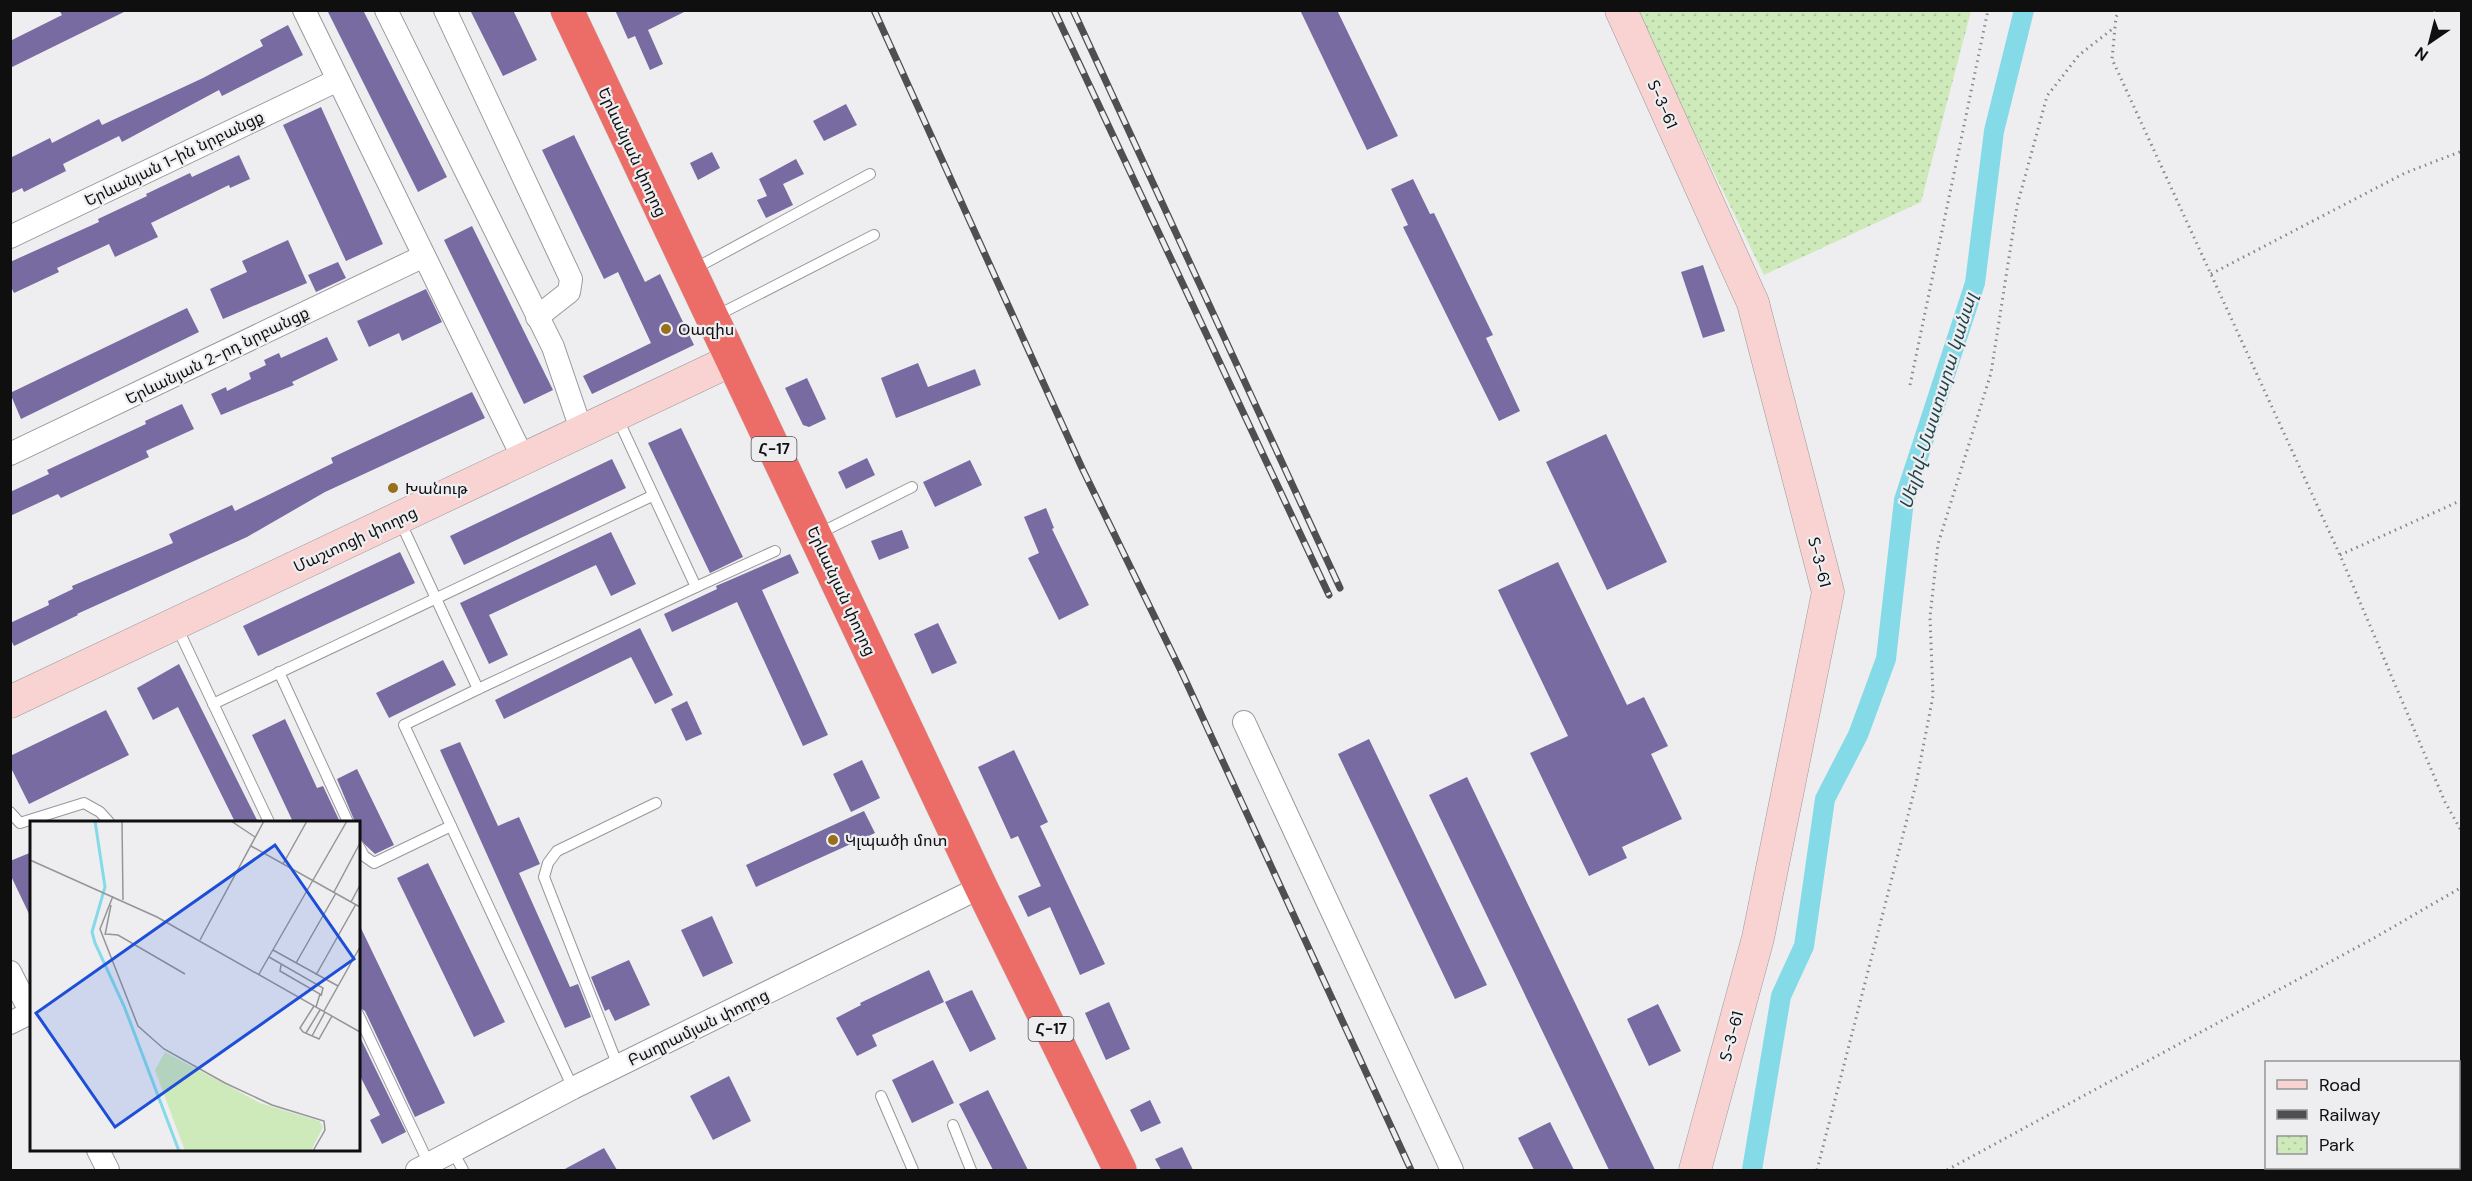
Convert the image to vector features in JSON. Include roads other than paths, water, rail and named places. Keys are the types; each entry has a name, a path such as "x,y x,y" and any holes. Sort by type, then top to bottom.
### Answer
{"highway":[{"name":"Երևանյան փողոց","path":"567,10 981,887 1120,1170"}],"street":[{"path":"304,10 524,460"},
{"path":"386,10 553,347 582,432"},
{"path":"444,10 571,279 569,292 537,317"},
{"name":"Տ-3-61","path":"1620,10 1753,303 1828,592 1758,938 1695,1170"},
{"name":"Երևանյան 1-ին նրբանցք","path":"10,237 338,80"},
{"name":"Երևանյան 2-րդ նրբանցք","path":"10,454 424,256"},
{"name":"Մաշտոցի փողոց","path":"10,702 732,360"},
{"path":"1244,722 1452,1170"},
{"name":"Բաղրամյան փողոց","path":"423,1167 452,1149 573,1088 981,887"},
{"path":"10,972 24,1017"},
{"path":"99,1151 108,1170"}],"lane":[{"path":"690,271 870,174"},
{"path":"711,319 874,235"},
{"path":"616,416 696,587"},
{"path":"815,536 912,487"},
{"path":"213,704 436,596 652,496"},
{"path":"399,518 478,689"},
{"path":"573,1088 404,725 775,550"},
{"path":"175,623 268,821"},
{"path":"279,672 348,821"},
{"path":"10,812 20,823 84,803 100,812 108,821"},
{"path":"618,1066 544,877 548,863 557,851 656,803"},
{"path":"360,848 364,856 374,863 451,826"},
{"path":"360,1019 423,1167"},
{"path":"881,1096 913,1170"},
{"path":"953,1125 970,1170"},
{"path":"452,1149 463,1170"}],"waterway":[{"name":"Սելիվ֊Մաստարա կանալ","path":"1752,1170 1781,996 1804,946 1825,799 1858,735 1886,659 1904,500 1975,283 1994,131 2024,10"}],"railway":[{"path":"874,10 1082,468 1183,675 1411,1170"},
{"path":"1054,10 1329,595"},
{"path":"1073,10 1340,588"}],"place":[{"name":"Օազիս","path":"666,329"},
{"name":"Խանութ","path":"393,488"},
{"name":"Կլպածի մոտ","path":"833,840"}]}
